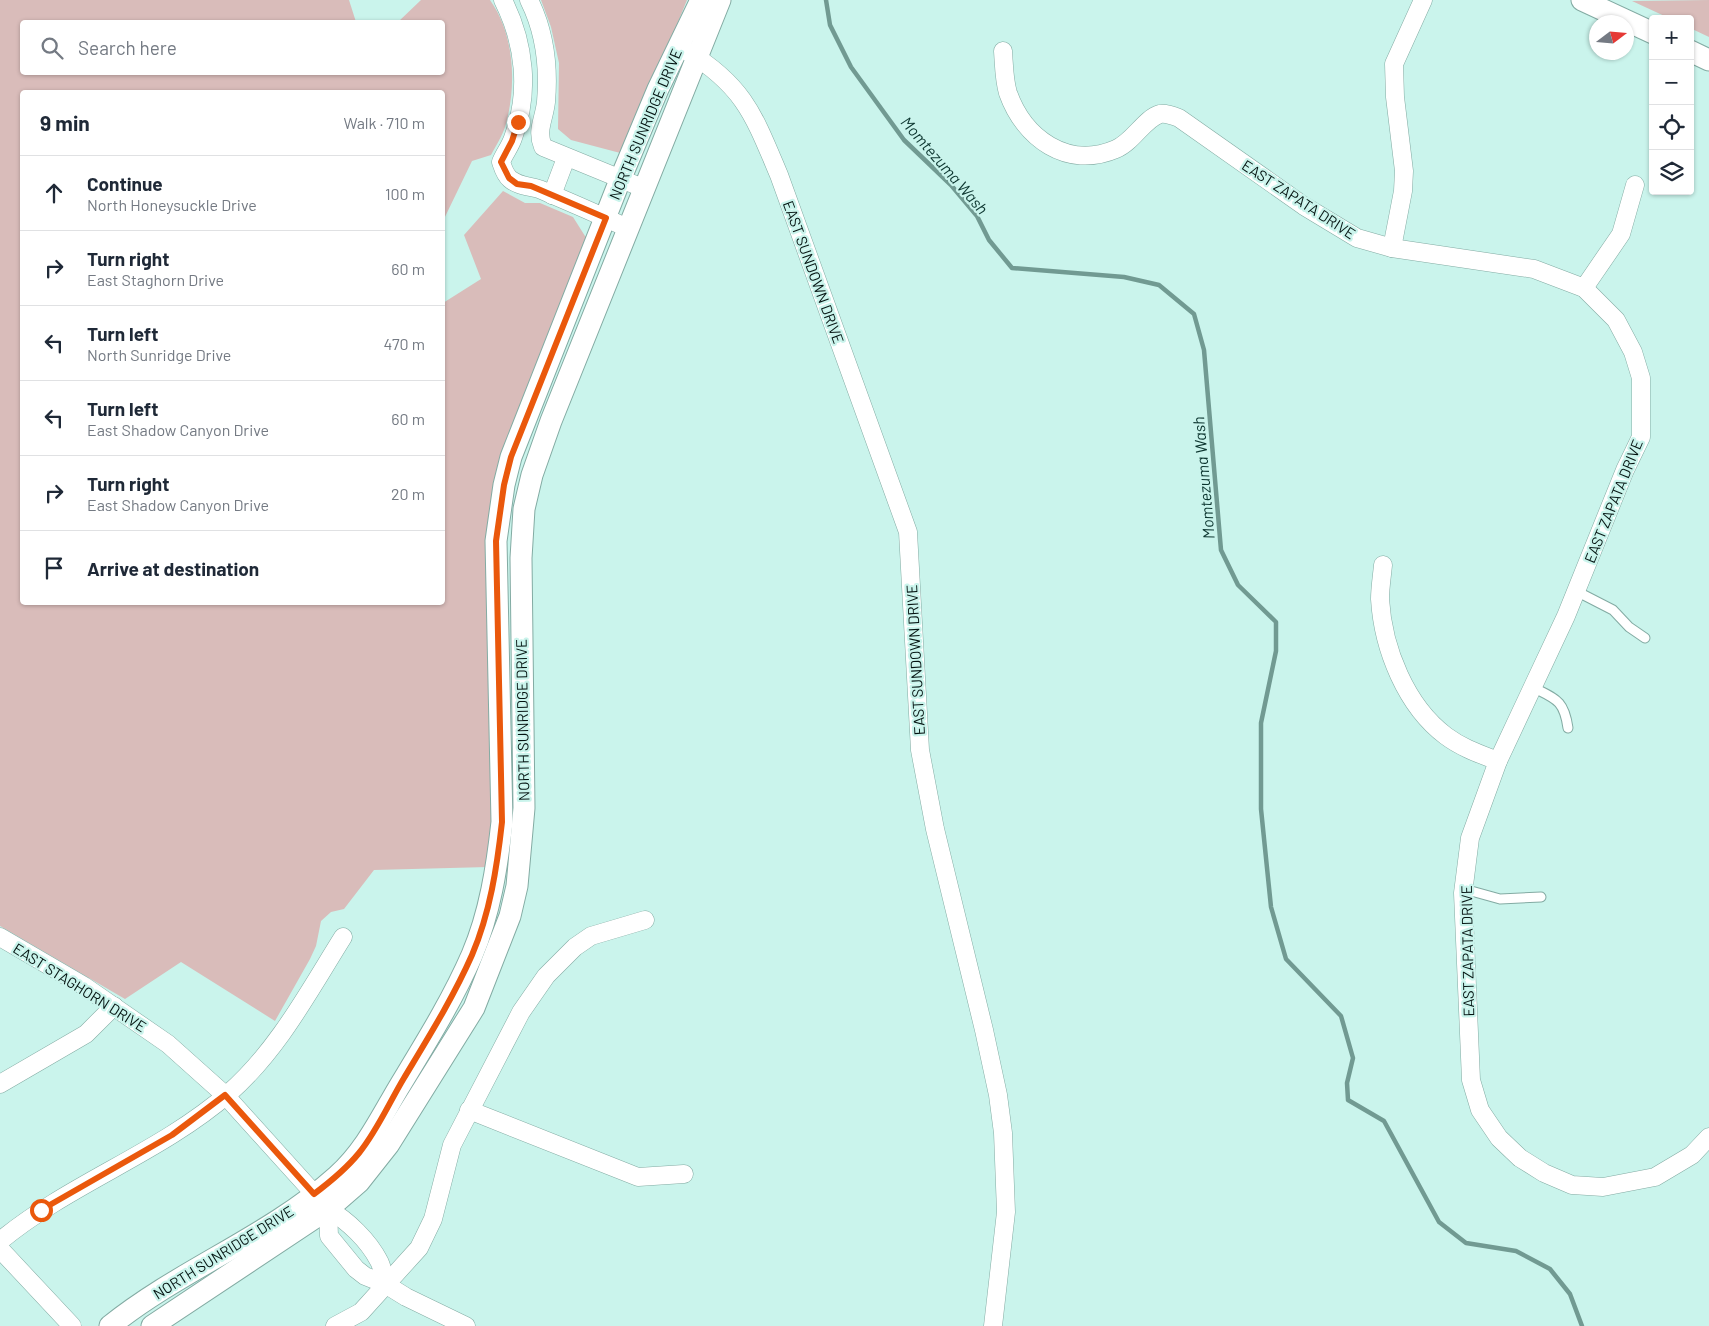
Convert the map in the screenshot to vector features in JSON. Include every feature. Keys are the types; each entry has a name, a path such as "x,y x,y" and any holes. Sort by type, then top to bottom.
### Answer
{"street":[{"path":"503,0 519,43 524,74 523,99 515,132 501,162 504,170 509,178 517,184 552,195 627,228"},
{"path":"529,0 538,21 547,62 546,105 539,131 543,147 643,188"},
{"name":"NORTH SUNRIDGE DRIVE","path":"110,1326 155,1294 238,1246 358,1182 389,1144 474,1008 510,916 517,886 524,808 520,584 524,509 532,475 551,421 643,188 688,51 701,0"},
{"name":"NORTH SUNRIDGE DRIVE","path":"152,1326 321,1202 336,1176 359,1153 377,1126 450,1002 472,954 485,917 497,868 502,822 496,551 504,485 511,457 620,180 688,51 720,0"},
{"path":"1392,248 1404,171 1395,97 1394,64 1423,0"},
{"path":"1582,0 1649,31"},
{"name":"EAST SUNDOWN DRIVE","path":"688,51 719,73 741,96 757,123 779,175 908,532 920,750 935,829 992,1067 1003,1133 1006,1212 993,1326"},
{"name":"EAST ZAPATA DRIVE","path":"1003,51 1007,91 1025,126 1050,146 1067,154 1089,156 1116,149 1132,138 1152,118 1162,114 1179,118 1346,232 1392,248 1534,269 1584,288 1616,320 1633,352 1641,378 1641,437 1576,591 1498,761 1470,838 1464,889 1471,1080 1475,1097 1488,1125 1498,1138 1520,1158 1544,1173 1572,1185 1588,1187 1629,1184 1667,1172 1692,1155 1709,1137"},
{"path":"1694,53 1709,60"},
{"path":"515,132 540,137"},
{"path":"552,195 566,158"},
{"path":"1584,288 1621,234 1636,185"},
{"path":"1383,565 1380,599 1388,642 1403,683 1416,706 1446,736 1464,747 1498,761"},
{"path":"335,1326 360,1312 419,1248 433,1218 452,1144 521,1012 546,976 575,947 591,936 645,920"},
{"name":"EAST STAGHORN DRIVE","path":"0,937 114,1006 168,1044 225,1095 321,1202 345,1220 363,1240 380,1262 385,1284"},
{"path":"0,1241 41,1210 172,1135 225,1095 274,1044 343,937"},
{"path":"0,1084 86,1034 114,1006"},
{"path":"469,1110 638,1177 684,1174"},
{"path":"321,1202 329,1236 344,1255 365,1276 385,1284 406,1298 466,1326"},
{"path":"344,1255 363,1240"},
{"path":"0,1249 72,1326"}],"lane":[{"path":"1576,591 1613,610 1629,627 1645,638"},
{"path":"1532,687 1559,700 1566,711 1568,728"},
{"path":"1464,889 1500,899 1541,897"}],"shaded area":[{"path":"0,0 349,0 355,20 20,20 20,75 445,75 445,20 400,20 421,0 490,0 505,29 509,45 512,78 509,111 501,137 491,155 472,161 445,217 445,90 20,90 20,605 445,605 445,302 481,279 464,235 503,191 525,203 540,203 573,217 585,236 592,239 508,443 495,806 488,867 374,870 344,909 331,912 321,921 316,946 275,1021 181,962 125,999 0,926"},
{"path":"541,0 687,0 624,154 571,140 558,129 559,63 551,27"},
{"path":"1709,0 1709,37 1694,30 1694,15 1662,15 1632,1"}],"waterway":[{"name":"Momtezuma Wash","path":"826,0 830,25 851,67 904,140 951,185 977,216 989,240 1012,268 1124,277 1159,285 1194,314 1204,350 1221,550 1238,585 1276,622 1276,651 1261,723 1261,809 1271,907 1286,959 1341,1016 1353,1058 1347,1083 1348,1100 1384,1121 1439,1222 1466,1243 1516,1251 1550,1269 1570,1294 1582,1326"}],"route":[{"path":"41,1210 172,1135 225,1095 314,1194 336,1176 359,1153 377,1126 450,1002 472,954 485,917 497,868 502,822 503,781 496,598 496,541 504,485 511,457 606,218 531,186 517,184 509,178 501,162 512,141 518,122"}]}
